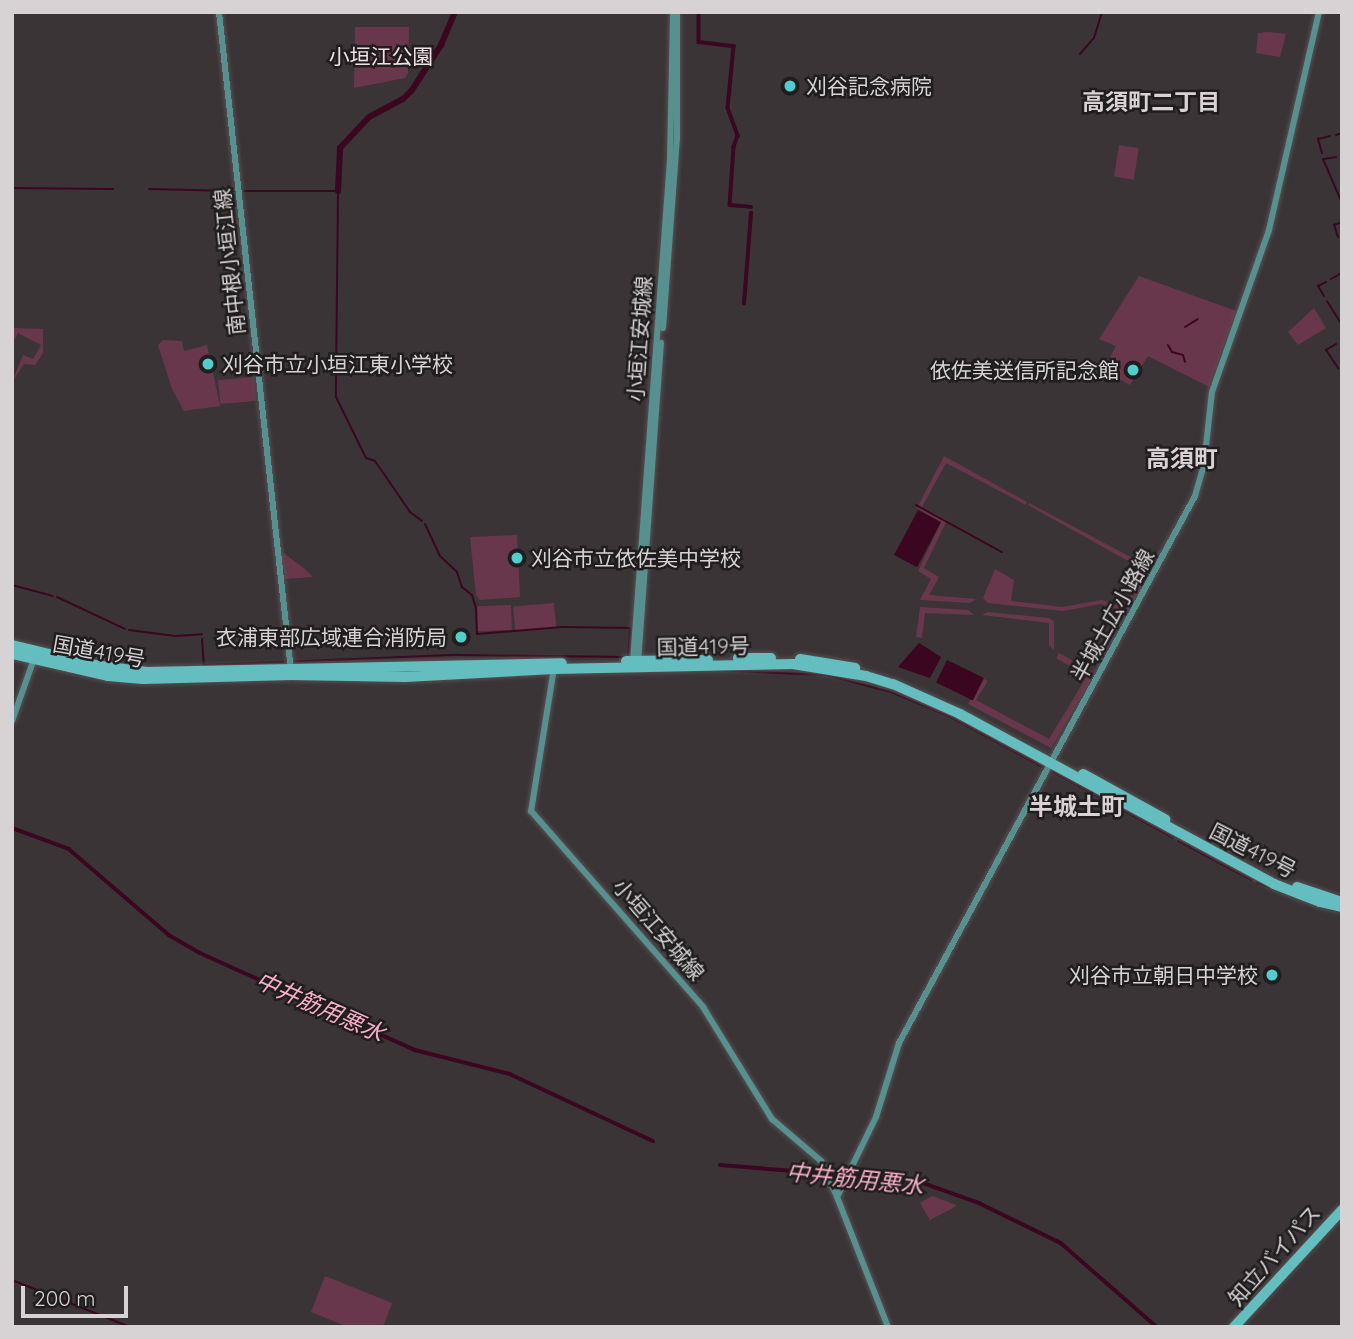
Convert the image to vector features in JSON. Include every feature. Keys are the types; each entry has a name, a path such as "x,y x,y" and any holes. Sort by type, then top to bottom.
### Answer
{"highway":[{"name":"国道419号","path":"12,645 36,654 147,671 388,676 555,666"},
{"name":"国道419号","path":"12,654 36,654"},
{"name":"国道419号","path":"291,672 379,665 555,666 793,659 867,671 927,691 1050,765 1264,872 1342,904"},
{"name":"知立バイパス","path":"1234,1327 1342,1210"},
{"name":"知立バイパス","path":"1242,1327 1342,1216"}],"main road":[{"name":"南中根小垣江線","path":"219,12 291,672"},
{"name":"小垣江安城線","path":"635,664 670,160 675,12"},
{"name":"半城土広小路線","path":"837,1198 876,1117 899,1043 1195,496 1204,464 1212,392 1269,230 1319,12"},
{"path":"12,722 36,654"},
{"name":"小垣江安城線","path":"555,666 531,811 703,1007 772,1119 821,1161 843,1209 888,1327"}],"green space":[{"name":"小垣江公園","path":"355,27 409,27 408,73 405,78 354,88"},
{"path":"1258,33 1286,34 1280,57 1256,53"},
{"path":"1119,145 1139,148 1134,180 1114,177"},
{"path":"1139,276 1236,311 1209,387 1148,356 1130,385 1103,370 1116,346 1099,339"},
{"path":"1314,308 1326,328 1298,345 1288,332"},
{"path":"12,328 43,329 43,353 35,365 24,364 12,382 23,355 33,359 41,345 18,333 12,344"},
{"path":"163,340 182,341 184,351 207,345 220,406 184,411 172,389 158,345"},
{"path":"254,377 256,401 220,404 218,380"},
{"path":"944,456 1027,502 1026,505 946,463 922,507 947,520 924,568 939,577 929,595 976,599 970,603 920,600 931,579 918,571 941,522 917,508"},
{"path":"1029,503 1153,569 1129,609 1121,611 1101,604 1063,611 988,603 983,598 995,569 1014,580 1011,601 1062,607 1102,600 1124,607 1146,571 1028,505"},
{"path":"517,535 520,597 480,600 476,595 470,537"},
{"path":"281,551 306,570 313,577 285,579"},
{"path":"554,603 556,627 515,630 513,607"},
{"path":"511,605 512,630 478,631 477,606"},
{"path":"920,607 968,610 974,615 925,613 922,638 916,637"},
{"path":"987,612 1049,618 1054,621 1054,650 1049,645 1049,623 982,615"},
{"path":"1059,653 1095,673 1051,748 968,704 984,679 988,681 976,700 1049,739 1087,676 1056,658"},
{"path":"932,1196 956,1205 930,1220 920,1203"},
{"path":"325,1276 392,1303 383,1327 348,1327 311,1312"}],"shaded area":[{"path":"918,510 941,522 917,567 894,555"},
{"path":"919,643 941,657 930,678 898,667"},
{"path":"947,660 984,678 973,700 936,682"}],"waterway":[{"path":"338,191 340,148 369,117 403,99 412,90 441,45 455,12"},
{"path":"699,12 699,42 734,46 728,108 738,136 734,147 730,205 751,207"},
{"path":"1080,54 1094,38 1102,12"},
{"path":"1336,135 1342,133"},
{"path":"1322,153 1318,139 1330,136"},
{"path":"1324,159 1336,157"},
{"path":"1323,159 1342,203"},
{"path":"12,188 113,189"},
{"path":"149,189 235,191"},
{"path":"244,191 338,191 336,397 366,458 375,461 410,512 422,521"},
{"path":"744,304 751,213"},
{"path":"1338,237 1334,225 1342,222"},
{"path":"1331,279 1342,273"},
{"path":"1324,296 1318,286 1326,282"},
{"path":"1327,301 1342,325"},
{"path":"1185,327 1198,319"},
{"path":"1336,344 1326,350 1338,368"},
{"path":"1168,345 1172,352 1183,355 1185,362"},
{"path":"916,505 1002,552"},
{"path":"425,524 440,556 457,572 462,587 472,595 476,608 477,634 563,627 630,628 628,655"},
{"path":"12,585 53,596"},
{"path":"57,597 125,629"},
{"path":"129,630 176,636 202,634"},
{"path":"202,639 204,665 458,655 625,657"},
{"path":"659,656 704,652 707,656"},
{"path":"715,670 826,675 891,692 952,718 1046,769"},
{"path":"1051,771 1173,838"},
{"name":"中井筋用悪水","path":"12,828 69,849 169,935 198,952 415,1050 510,1074 653,1141"},
{"path":"1178,841 1251,880"},
{"path":"1257,883 1342,913"},
{"name":"中井筋用悪水","path":"720,1165 917,1181 979,1203 1061,1243 1157,1327"},
{"path":"12,1280 130,1327"}],"place":[{"name":"刈谷記念病院","path":"790,86"},
{"name":"刈谷市立小垣江東小学校","path":"208,364"},
{"name":"依佐美送信所記念館","path":"1133,370"},
{"name":"刈谷市立依佐美中学校","path":"517,558"},
{"name":"衣浦東部広域連合消防局","path":"461,637"},
{"name":"刈谷市立朝日中学校","path":"1272,975"}],"district":[{"name":"高須町二丁目","path":"1151,102"},
{"name":"高須町","path":"1182,459"},
{"name":"半城土町","path":"1077,807"}]}
